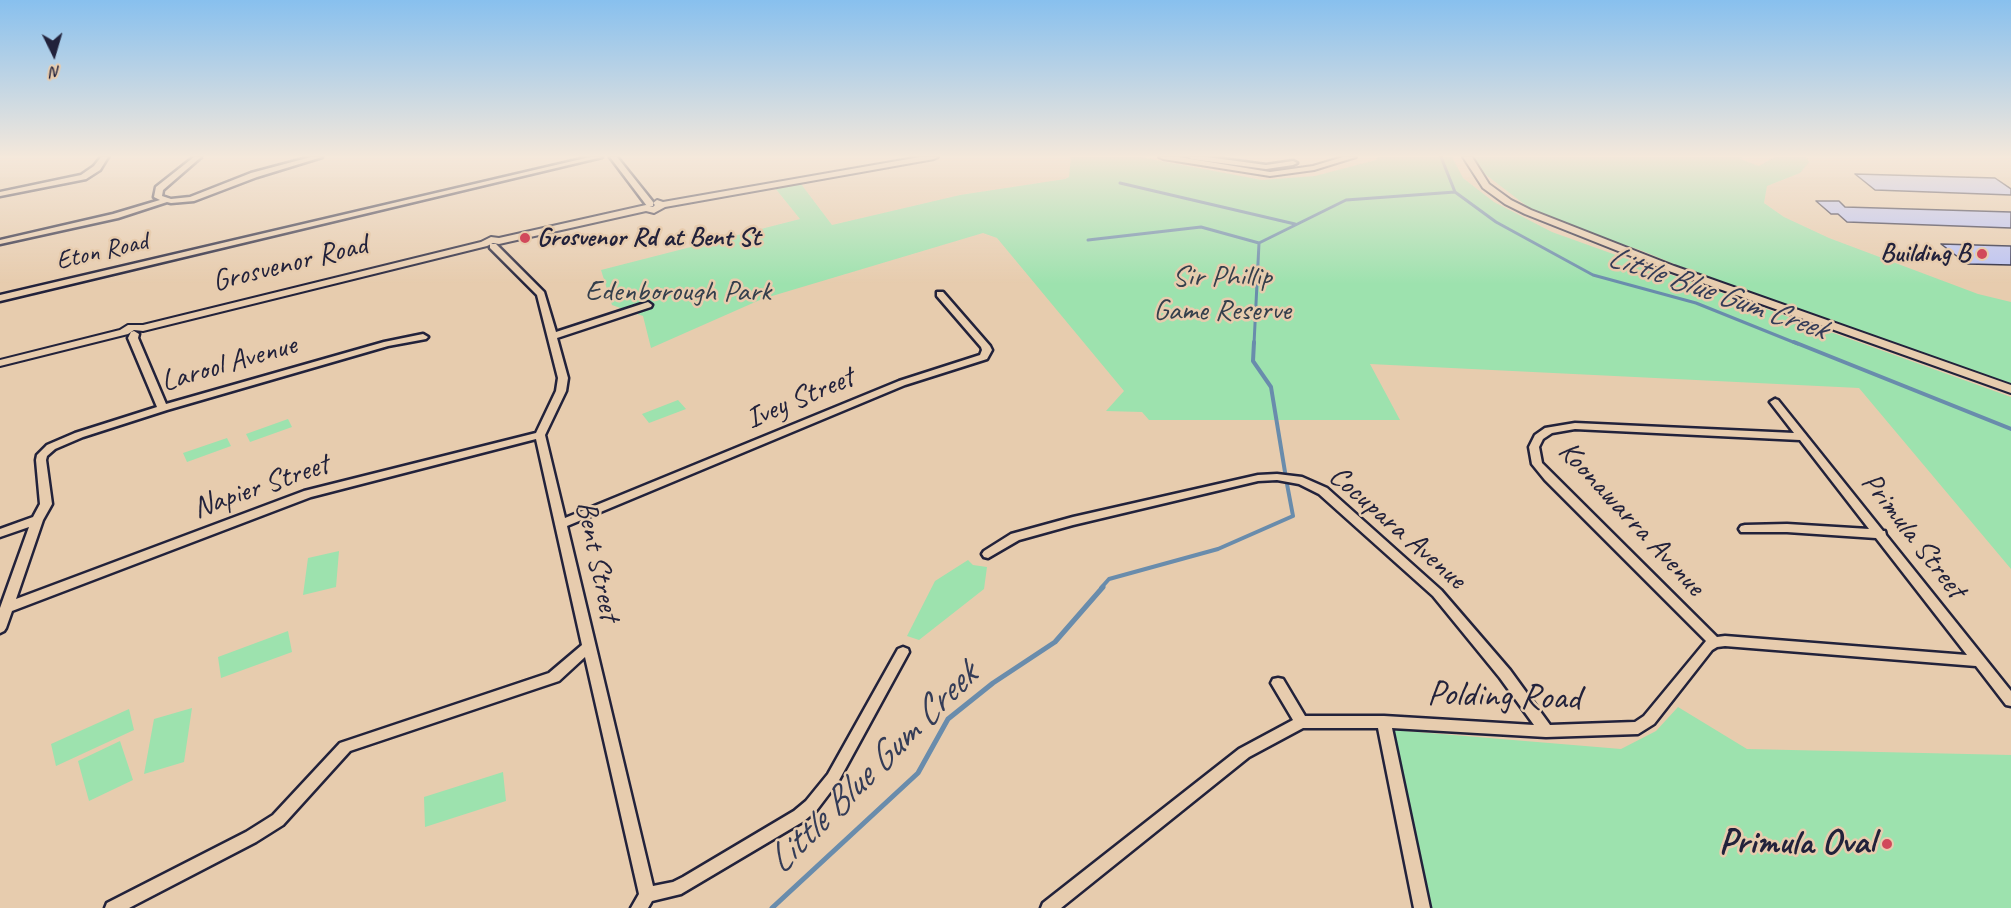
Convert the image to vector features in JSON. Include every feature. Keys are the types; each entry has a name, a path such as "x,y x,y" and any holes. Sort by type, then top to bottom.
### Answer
{"main road":[{"path":"1504,199 1528,212 1670,268 2011,389"}],"street":[{"path":"0,242 104,218 164,201 179,199"},
{"name":"Eton Road","path":"0,298 419,199"},
{"path":"643,199 648,206"},
{"name":"Grosvenor Road","path":"0,363 648,206 654,210 662,205 694,199"},
{"path":"492,244 542,294 553,336 563,378 557,401 540,435"},
{"name":"Ivey Street","path":"562,524 902,383 984,357 987,350 983,343 940,294"},
{"path":"553,336 648,305"},
{"path":"134,332 133,338 163,408"},
{"name":"Larool Avenue","path":"37,520 46,504 41,460 42,455 51,447 79,435 163,408 387,344 423,337"},
{"name":"Primula Street","path":"1775,402 2011,701"},
{"name":"Koonawarra Avenue","path":"1714,642 1549,478 1538,465 1534,447 1539,437 1549,430 1575,426 1803,437"},
{"name":"Bent Street","path":"540,435 562,524 643,901"},
{"name":"Napier Street","path":"6,608 308,494 540,435"},
{"name":"Cocupara Avenue","path":"988,554 1015,537 1073,521 1258,478 1276,477 1302,480 1323,491 1437,593 1505,674 1546,731"},
{"path":"0,628 37,520"},
{"path":"0,533 37,520"},
{"path":"1745,529 1787,528 1881,534"},
{"path":"1714,642 1739,640 1978,661"},
{"name":"Polding Road","path":"1049,908 1244,753 1301,722 1384,722 1546,731 1638,728 1649,720 1714,642"},
{"path":"113,908 251,837 278,820 345,747 554,677 587,648"},
{"path":"643,901 688,882 799,816 811,806 833,778 903,652"},
{"path":"1278,683 1301,722"},
{"path":"1384,722 1422,908"}],"green space":[{"name":"Sir Phillip Game Reserve","path":"784,199 813,199 832,225 941,199 1491,199 1552,232 2011,397 2011,569 1859,388 1370,364 1400,420 1149,420 1142,412 1106,411 1124,391 997,238 983,233 762,299 651,348 643,316 612,305 601,270 800,219"},
{"path":"1518,199 1765,199 1764,203 1784,217 1829,238 1978,294 2011,302 2011,385 1750,295 1640,250 1545,220"},
{"path":"678,400 686,409 649,423 642,414"},
{"path":"288,419 292,427 250,442 246,434"},
{"path":"227,438 231,446 187,462 183,453"},
{"path":"339,551 336,587 303,595 308,558"},
{"path":"968,560 973,565 987,567 984,589 919,640 907,636 935,581"},
{"path":"288,631 292,652 221,678 218,657"},
{"path":"1678,707 1747,749 2011,755 2011,908 1431,908 1393,730 1621,749 1656,731"},
{"path":"192,708 184,762 144,774 154,719"},
{"path":"129,709 134,730 56,766 51,744"},
{"path":"120,741 133,780 89,801 78,761"},
{"path":"503,772 506,801 425,827 424,797"}],"building":[{"path":"1816,201 1839,201 1845,207 2011,212 2011,228 1847,222 1838,214 1831,214"},
{"name":"Building B","path":"1941,244 2011,246 2011,265 1967,264"}],"waterway":[{"path":"1190,199 1295,224"},
{"path":"1259,243 1346,200 1355,199"},
{"name":"Little Blue Gum Creek","path":"1465,199 1496,222 1593,275 1696,303 1798,344"},
{"path":"1088,240 1201,227 1259,243"},
{"name":"Little Blue Gum Creek","path":"1254,344 1259,243"},
{"name":"Little Blue Gum Creek","path":"1254,342 1253,361 1271,387 1285,472"},
{"name":"Little Blue Gum Creek","path":"1794,342 2011,429"},
{"name":"Little Blue Gum Creek","path":"1101,588 1109,579 1218,549 1293,516 1287,484"},
{"name":"Little Blue Gum Creek","path":"772,908 918,773 948,719 993,683 1055,642 1103,587"}],"place":[{"name":"Grosvenor Rd at Bent St","path":"525,238"},
{"name":"Building B","path":"1982,254"},
{"name":"Primula Oval","path":"1887,844"}],"park label":[{"name":"Edenborough Park","path":"678,292"}]}
